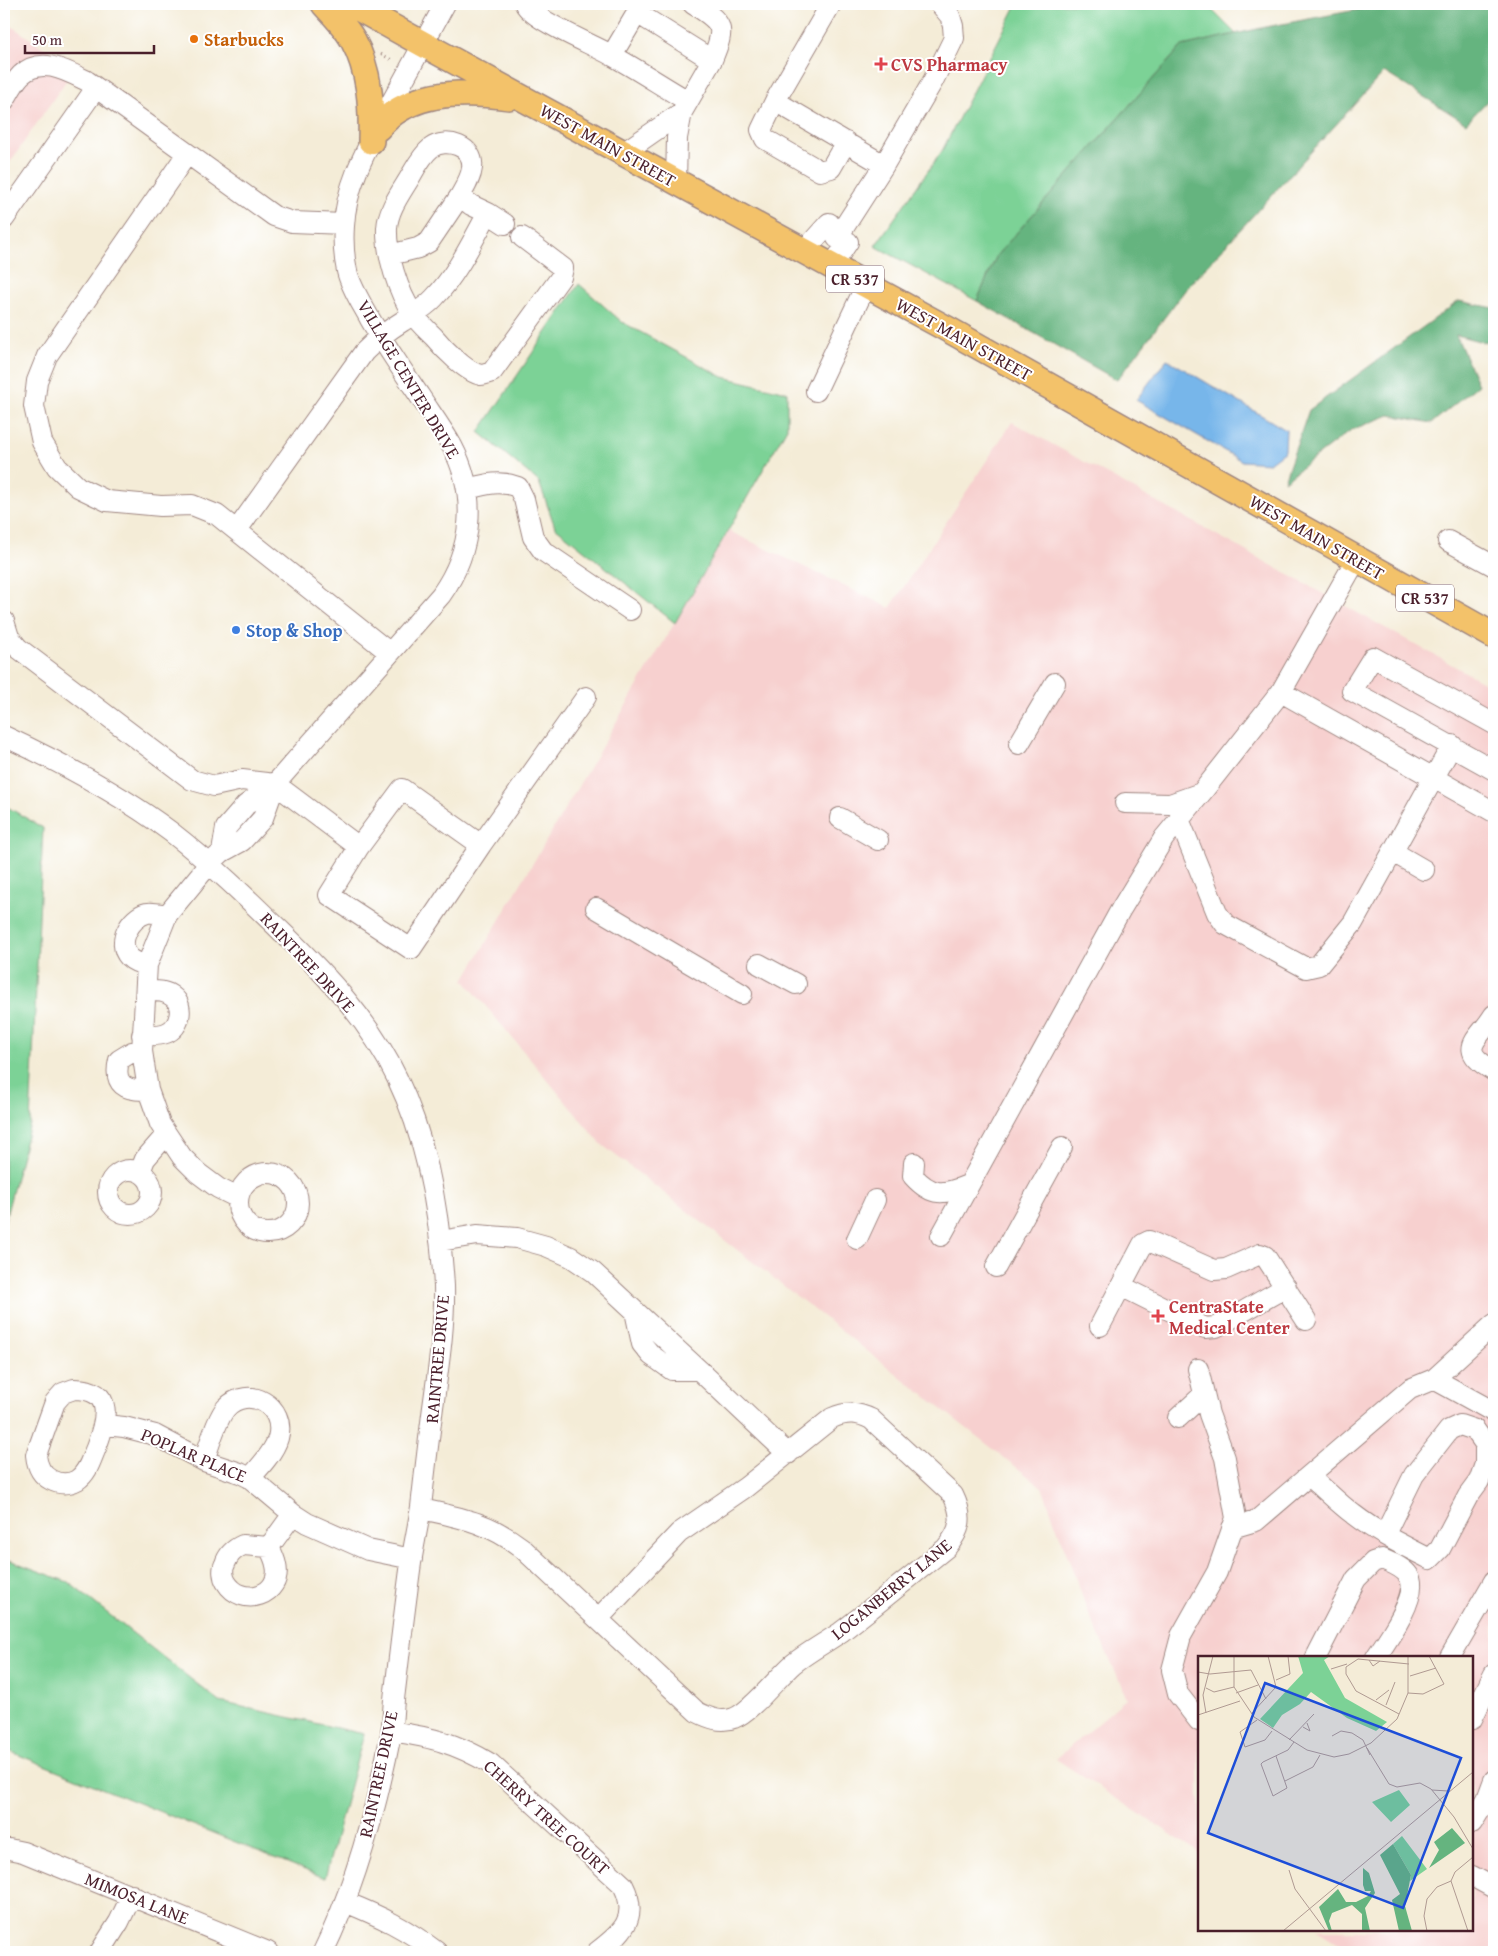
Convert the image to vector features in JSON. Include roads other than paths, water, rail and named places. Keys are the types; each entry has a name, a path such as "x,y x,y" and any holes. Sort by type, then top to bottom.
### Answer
{"main road":[{"path":"324,4 353,40 361,59 368,85 374,135"},
{"name":"WEST MAIN STREET","path":"351,4 524,100 832,266 1494,636"},
{"path":"374,135 394,113 428,99 448,95 479,93 524,100"}],"street":[{"name":"VILLAGE CENTER DRIVE","path":"238,1198 218,1188 198,1173 182,1157 160,1124 148,1090 142,1043 148,965 167,914 216,858 242,841 263,818 275,784 441,595 457,568 467,540 469,522 467,489 460,462 452,446 380,336 354,289 347,272 344,224 354,181 374,135 445,4"},
{"path":"525,4 528,10 541,18 612,55 685,106"},
{"path":"676,182 677,138 685,106 712,60 720,42 721,30 719,24 711,15 693,4"},
{"path":"830,4 761,130 765,139 820,171 831,168 846,142"},
{"path":"837,238 884,165 933,81 954,38 954,26 950,16 940,4"},
{"path":"612,55 637,13 712,60"},
{"path":"4,101 21,75 32,68 43,66 58,67 86,81 274,216 292,222 344,224"},
{"path":"4,219 96,88"},
{"path":"775,102 884,165"},
{"path":"623,153 685,106"},
{"path":"390,255 418,248 429,242 469,180 473,166 466,149 456,144 445,143 432,148 423,157 394,204 387,227 390,255 399,285 413,314 446,350 472,371 482,375 492,372 561,277 563,268 522,237"},
{"path":"187,154 47,356 37,381 34,406 42,442 57,467 78,487 107,501 161,506 192,505 218,515 390,653"},
{"path":"460,196 471,205 505,224"},
{"path":"237,530 364,352 380,336 434,298 455,272 488,213"},
{"path":"804,251 829,223 837,238 848,242 832,266"},
{"path":"816,391 866,285"},
{"path":"467,489 506,482 518,487 524,499 533,537 543,551 630,610"},
{"path":"1448,541 1494,566"},
{"path":"941,1236 1121,909 1164,838 1203,792 1281,692 1356,560"},
{"path":"4,621 9,637 18,648 192,780 214,786 242,780 275,784 359,847"},
{"path":"1494,724 1373,657 1352,691 1494,770"},
{"path":"1019,744 1055,683"},
{"path":"1281,692 1494,812"},
{"path":"481,845 402,789 359,847 329,894 411,949 481,845 586,697"},
{"name":"RAINTREE DRIVE","path":"4,736 54,760 121,798 171,833 216,858 235,887 312,961 361,1018 382,1048 398,1079 411,1110 424,1150 430,1173 440,1241 444,1288 443,1318 420,1510 412,1559 391,1731 370,1821 345,1902 323,1952"},
{"path":"1179,819 1217,913 1225,924 1306,968 1319,965 1353,923 1452,745"},
{"path":"1125,803 1170,804 1203,792"},
{"path":"840,818 878,840"},
{"path":"1393,852 1424,870"},
{"path":"596,908 742,994"},
{"path":"148,965 139,963 129,957 124,946 125,934 131,923 138,916 148,913 167,914"},
{"path":"759,964 796,984"},
{"path":"146,991 161,991 172,996 177,1001 180,1014 178,1021 171,1030 142,1043 119,1060 117,1070 119,1079 126,1088 148,1090"},
{"path":"1490,1025 1477,1036 1473,1045 1474,1054 1480,1064 1494,1071"},
{"path":"140,1172 145,1159 166,1135"},
{"path":"996,1267 1062,1147"},
{"path":"914,1163 913,1176 928,1190 935,1193 968,1185"},
{"path":"857,1239 875,1200"},
{"path":"440,1241 488,1235 517,1238 546,1246 571,1257 593,1272 635,1311 642,1344 651,1355 672,1370 699,1370 788,1454"},
{"path":"1100,1326 1143,1244 1149,1241 1214,1270 1226,1269 1260,1254 1268,1258 1306,1320"},
{"path":"1121,1286 1205,1328 1216,1327 1286,1287"},
{"path":"1232,1528 1256,1522 1410,1390 1434,1379 1494,1324"},
{"path":"1198,1369 1209,1414 1225,1458 1236,1518 1217,1572 1182,1636 1172,1670 1178,1694 1198,1721"},
{"path":"1434,1379 1494,1412"},
{"path":"74,1389 83,1389 99,1397 106,1411 105,1425 86,1472 78,1480 70,1483 58,1483 47,1478 41,1472 37,1464 38,1448 55,1402 63,1394 74,1389"},
{"path":"1178,1418 1204,1394"},
{"path":"204,1461 225,1410 233,1402 241,1398 253,1397 264,1401 277,1414 280,1424 279,1437 276,1444 250,1478"},
{"name":"LOGANBERRY LANE","path":"420,1510 481,1523 505,1535 522,1548 697,1712 708,1718 719,1720 733,1718 746,1711 794,1663 840,1633 946,1548 955,1537 960,1517 958,1506 953,1495 885,1430 863,1415 852,1413 840,1415 832,1418 746,1487 679,1533 598,1619"},
{"path":"1309,1476 1353,1514 1385,1534 1430,1559 1440,1548 1468,1496 1479,1481 1485,1464 1485,1444 1475,1430 1460,1424 1449,1430 1414,1475 1385,1534"},
{"name":"POPLAR PLACE","path":"105,1425 155,1434 204,1461 240,1472 307,1523 368,1550 412,1559"},
{"path":"269,1547 293,1514"},
{"path":"1317,1656 1356,1579 1373,1562 1382,1559 1402,1568 1409,1576 1412,1587 1410,1598 1377,1656"},
{"path":"1451,1656 1494,1580"},
{"path":"1473,1717 1494,1674"},
{"name":"CHERRY TREE COURT","path":"391,1731 451,1743 468,1750 491,1764 623,1886 628,1896 630,1907 628,1919 623,1929 597,1952"},
{"path":"1473,1821 1494,1780"},
{"name":"MIMOSA LANE","path":"4,1848 23,1852 268,1952"},
{"path":"1473,1877 1494,1888"},
{"path":"100,1952 119,1922 132,1895"},
{"path":"345,1902 395,1923 417,1936 437,1952"}],"water":[{"path":"1167,359 1286,430 1285,451 1269,463 1242,461 1136,400"}],"place":[{"name":"Starbucks","path":"194,39"},
{"name":"CVS Pharmacy","path":"881,64"},
{"name":"Stop & Shop","path":"236,630"},
{"name":"CentraState Medical Center","path":"1158,1316"}]}
